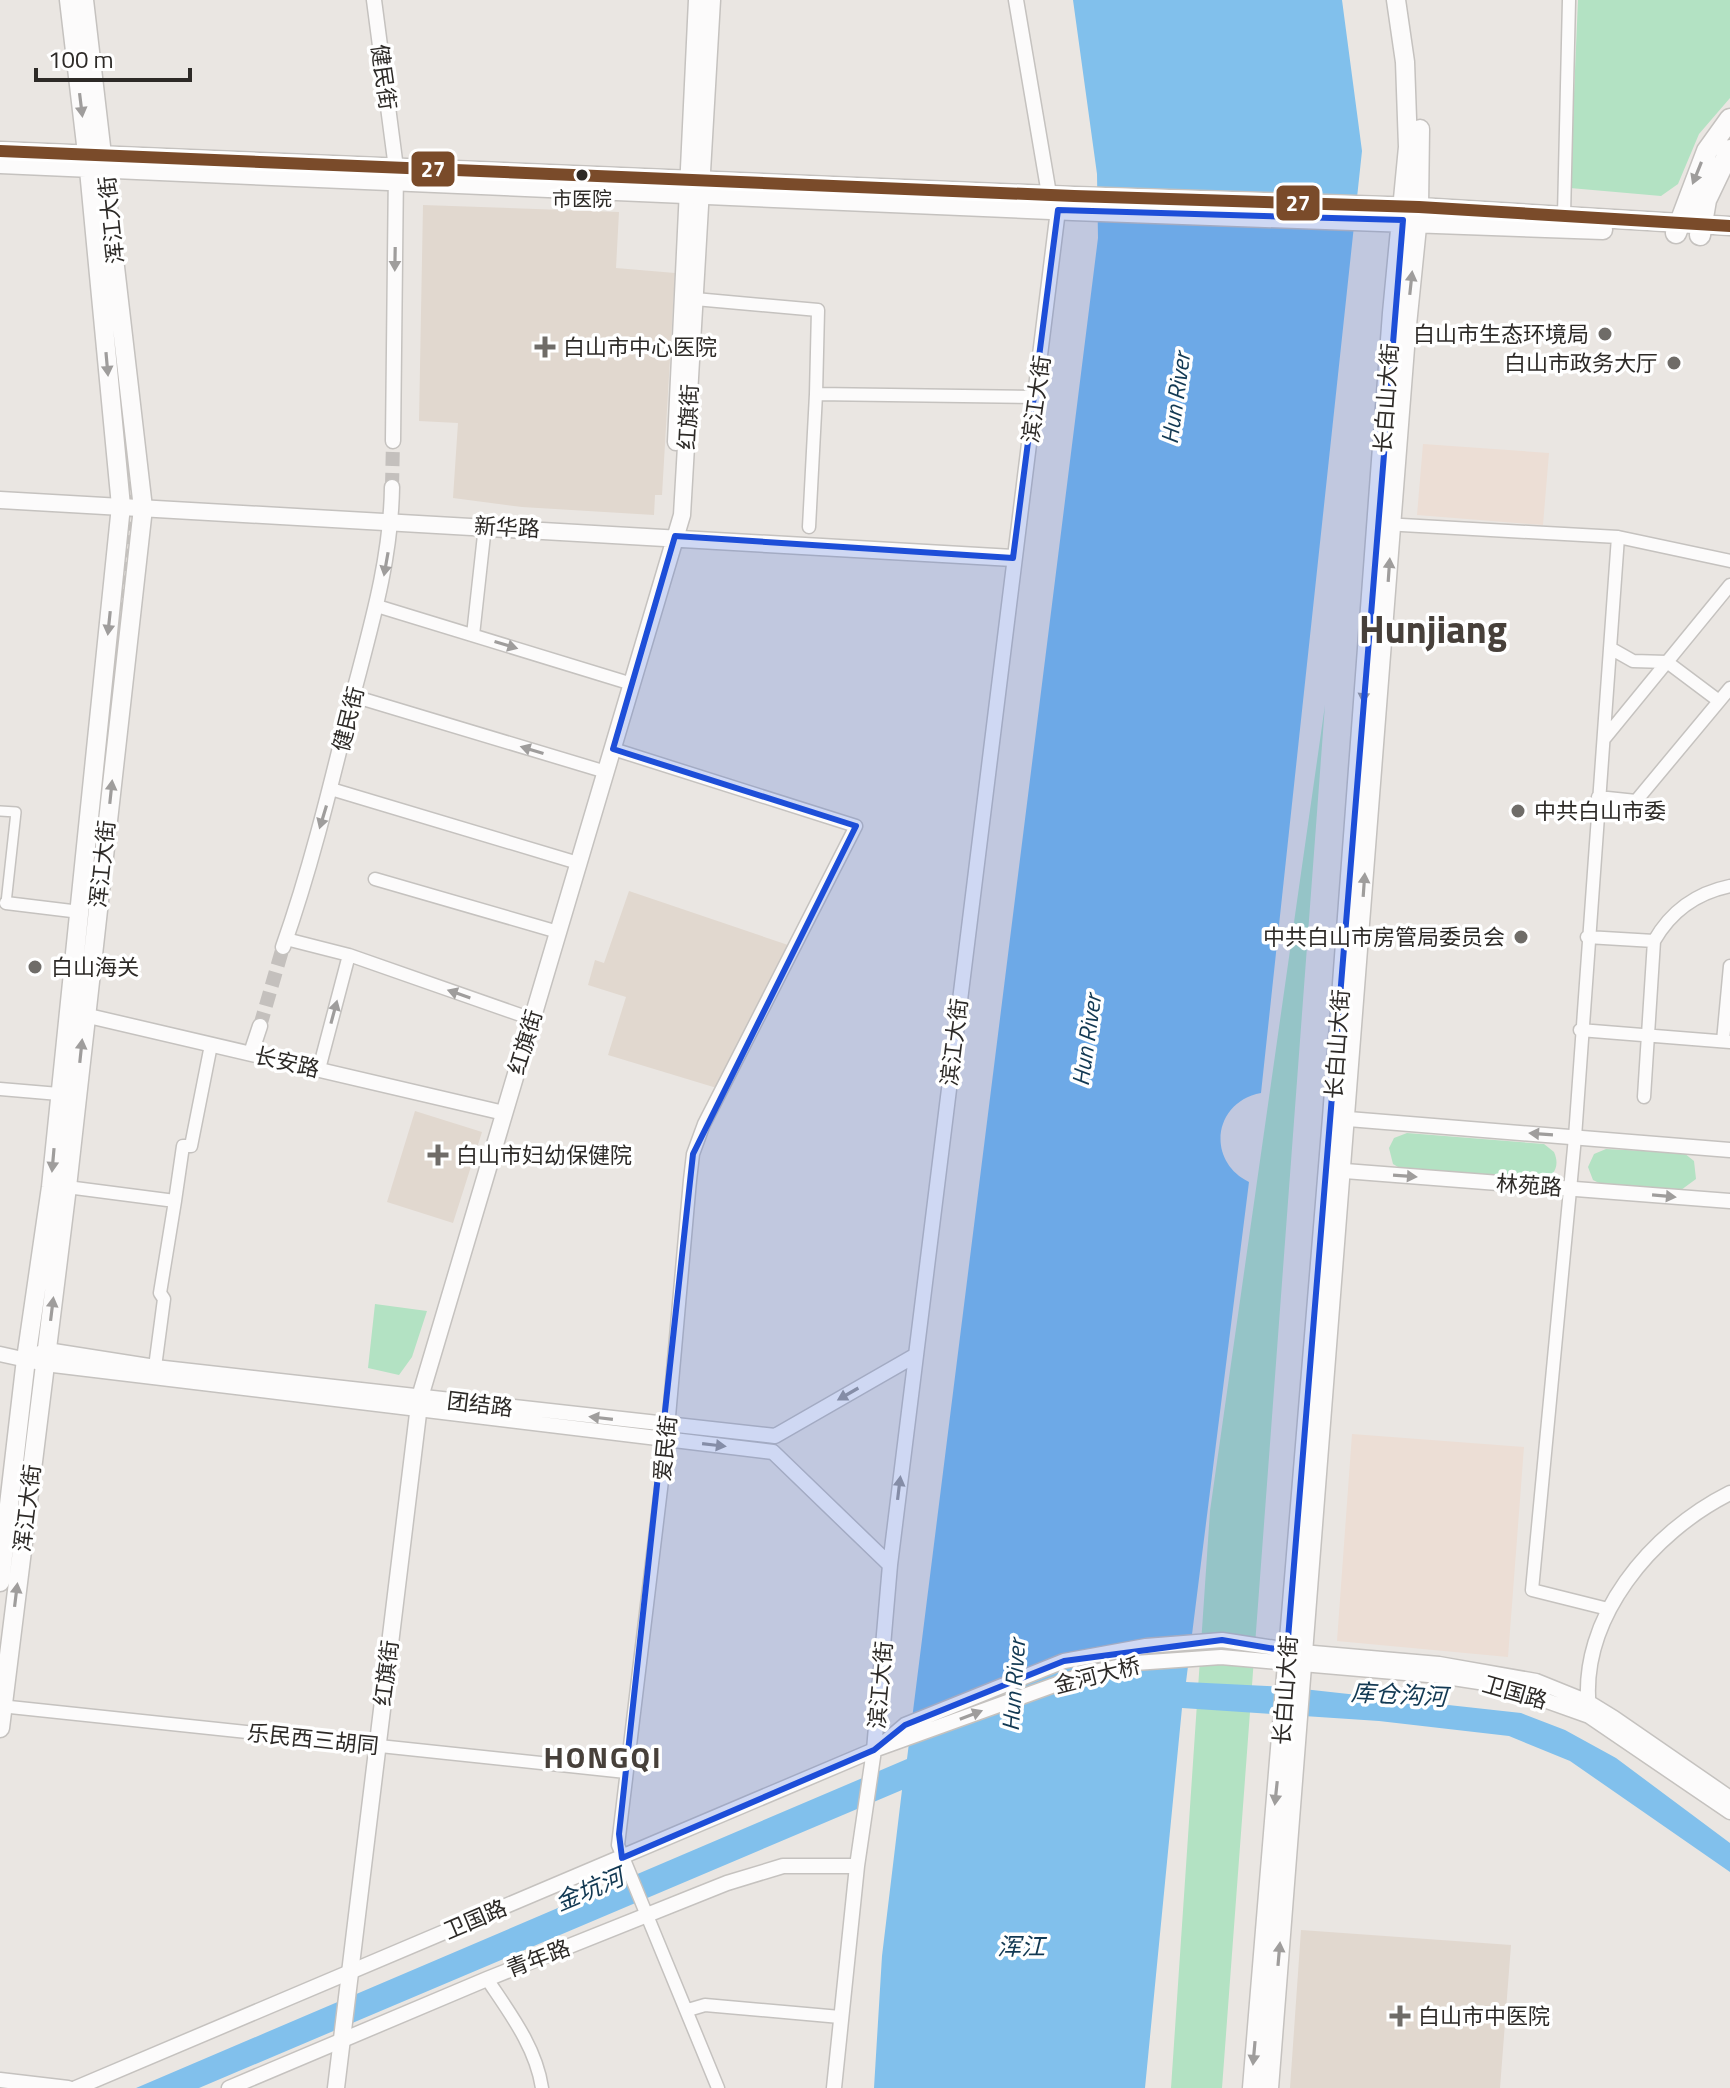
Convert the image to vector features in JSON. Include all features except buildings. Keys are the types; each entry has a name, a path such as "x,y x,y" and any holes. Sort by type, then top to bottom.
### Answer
{"highway":[{"path":"1678,228 1707,151 1730,119"},
{"path":"1700,230 1706,200 1730,150"}],"main road":[{"name":"浑江大街","path":"0,1582 26,1359 51,1187 59,1094 77,1014 143,508 97,163 69,0"},
{"name":"浑江大街","path":"0,1728 67,1187 80,912 121,506 84,0"},
{"path":"675,536 672,516 695,185 697,0"},
{"name":"红旗街","path":"336,2088 419,1403 682,515 695,299 695,185 712,0"},
{"name":"长白山大街","path":"1396,0 1407,105 1411,214"},
{"name":"长白山大街","path":"1269,2088 1294,1657 1384,524 1411,214 1421,150 1416,63 1408,0"},
{"path":"0,151 97,163"},
{"path":"0,164 97,163 695,185 1063,203 1411,214 1564,215 1700,230 1730,237"},
{"path":"1411,214 1678,228"},
{"path":"1700,230 1730,226"},
{"name":"新华路","path":"0,500 675,536 1013,558"},
{"name":"长白山大街","path":"1252,2088 1290,1716"}],"street":[{"name":"健民街","path":"374,0 396,175 393,441"},
{"name":"滨江大街","path":"834,2088 857,1866 874,1750 890,1565 1013,558 1063,203 1016,0"},
{"path":"1564,215 1569,0"},
{"path":"695,299 818,310 809,527"},
{"path":"816,394 1037,397"},
{"name":"健民街","path":"284,943 331,789 377,606 392,521 392,487"},
{"path":"1384,524 1618,537 1730,561"},
{"path":"473,635 485,526"},
{"path":"1608,1609 1532,1590 1571,1188 1580,1030 1618,537"},
{"path":"1604,739 1730,585"},
{"path":"377,606 632,684"},
{"path":"1610,648 1633,661 1667,662 1719,701"},
{"path":"1598,797 1636,801 1730,688"},
{"path":"353,696 606,772"},
{"name":"爱民街","path":"613,749 856,826 704,1124 693,1154 667,1433 619,1834 624,1864 647,1912 718,2088"},
{"path":"331,789 578,863"},
{"path":"0,811 16,812 6,903 80,912"},
{"path":"375,879 558,932"},
{"path":"1644,1097 1654,941 1665,922 1682,906 1709,890 1730,886"},
{"path":"1587,937 1654,941"},
{"path":"284,943 349,955 532,1019"},
{"path":"319,1069 349,955"},
{"path":"1580,1030 1726,1041 1730,966"},
{"name":"长安路","path":"77,1014 504,1113"},
{"path":"251,1053 260,1026"},
{"path":"155,1367 164,1299 160,1293 183,1146 191,1146 211,1045"},
{"path":"0,1089 59,1094"},
{"path":"1339,1119 1730,1150"},
{"name":"林苑路","path":"1334,1170 1730,1201"},
{"path":"67,1187 175,1201"},
{"name":"团结路","path":"0,1354 26,1359 46,1357 155,1367 419,1403"},
{"path":"890,1565 774,1444 916,1355"},
{"name":"团结路","path":"46,1357 774,1444"},
{"path":"1589,1709 1590,1654 1608,1609 1667,1538 1697,1510 1730,1493"},
{"name":"卫国路","path":"1222,1640 1294,1657 1476,1680 1589,1709 1730,1798"},
{"name":"金河大桥","path":"874,1750 905,1725 1064,1661 1146,1646 1222,1640"},
{"name":"卫国路","path":"1221,1657 1294,1657"},
{"name":"金河大桥","path":"874,1750 899,1744 1085,1674 1135,1663 1221,1657"},
{"name":"乐民西三胡同","path":"1,1707 626,1772"},
{"name":"卫国路","path":"1589,1709 1730,1812"},
{"name":"卫国路","path":"76,2088 350,1979 624,1864 874,1750"},
{"name":"青年路","path":"229,2088 344,2034 647,1912 766,1870 807,1864 857,1866"},
{"path":"487,1979 515,2019 540,2070 542,2088"},
{"path":"688,2010 705,2005 840,2017"},
{"path":"0,2080 68,2088"}],"highlighted area":[{"path":"1058,210 1403,220 1287,1651 1222,1640 1064,1661 905,1725 874,1750 622,1858 619,1834 693,1154 856,826 613,749 675,536 1013,558"}],"shaded area":[{"name":"白山市中心医院","path":"423,205 619,212 616,268 675,273 662,495 655,495 654,515 522,507 453,498 458,423 419,421"},
{"path":"1423,444 1549,453 1543,525 1417,515"},
{"path":"629,891 791,946 720,1089 608,1055 626,997 588,985 595,960 604,963"},
{"name":"白山市妇幼保健院","path":"415,1111 482,1132 453,1223 387,1202"},
{"path":"1352,1434 1524,1447 1508,1657 1337,1641"},
{"name":"白山市中医院","path":"1301,1930 1511,1945 1500,2088 1290,2088"}],"green space":[{"path":"1578,0 1730,0 1730,98 1699,134 1678,184 1661,196 1570,188"},
{"path":"1325,705 1222,2088 1171,2088 1210,1511"},
{"path":"1407,1133 1544,1144 1554,1152 1556,1166 1550,1177 1541,1181 1403,1170 1393,1164 1389,1148 1394,1138"},
{"path":"1606,1149 1684,1153 1694,1161 1696,1179 1681,1190 1603,1185 1593,1180 1588,1167 1594,1154"},
{"path":"375,1304 427,1311 412,1357 399,1375 368,1368"}],"water":[{"name":"浑江","path":"1073,0 1342,0 1362,151 1261,1093 1233,1108 1221,1133 1221,1147 1226,1160 1235,1173 1249,1182 1186,1682 1285,1687 1521,1713 1565,1730 1616,1758 1730,1843 1730,1872 1570,1761 1509,1736 1379,1721 1182,1708 1145,2088 874,2088 882,1956 902,1790 199,2088 136,2088 907,1759 1098,238 1097,174"}],"tunnel":[{"path":"106,759 132,509 119,376"},
{"path":"392,487 393,441"},
{"path":"260,1026 283,947"},
{"path":"24,1463 40,1322"}],"transit line":[{"name":"27","path":"0,151 1074,196 1419,207 1730,226"}],"place":[{"name":"市医院","path":"582,175"},
{"name":"白山市生态环境局","path":"1605,334"},
{"name":"白山市中心医院","path":"545,347"},
{"name":"白山市政务大厅","path":"1674,363"},
{"name":"中共白山市委","path":"1518,811"},
{"name":"中共白山市房管局委员会","path":"1521,937"},
{"name":"白山海关","path":"35,967"},
{"name":"白山市妇幼保健院","path":"438,1155"},
{"name":"白山市中医院","path":"1400,2016"}],"district":[{"name":"Hunjiang","path":"1433,629"},
{"name":"HONGQI","path":"603,1757"}],"water label":[{"name":"Hun River","path":"1175,398"},
{"name":"Hun River","path":"1086,1040"},
{"name":"Hun River","path":"1013,1685"},
{"name":"库仓沟河","path":"1399,1694"},
{"name":"金坑河","path":"589,1889"}]}
